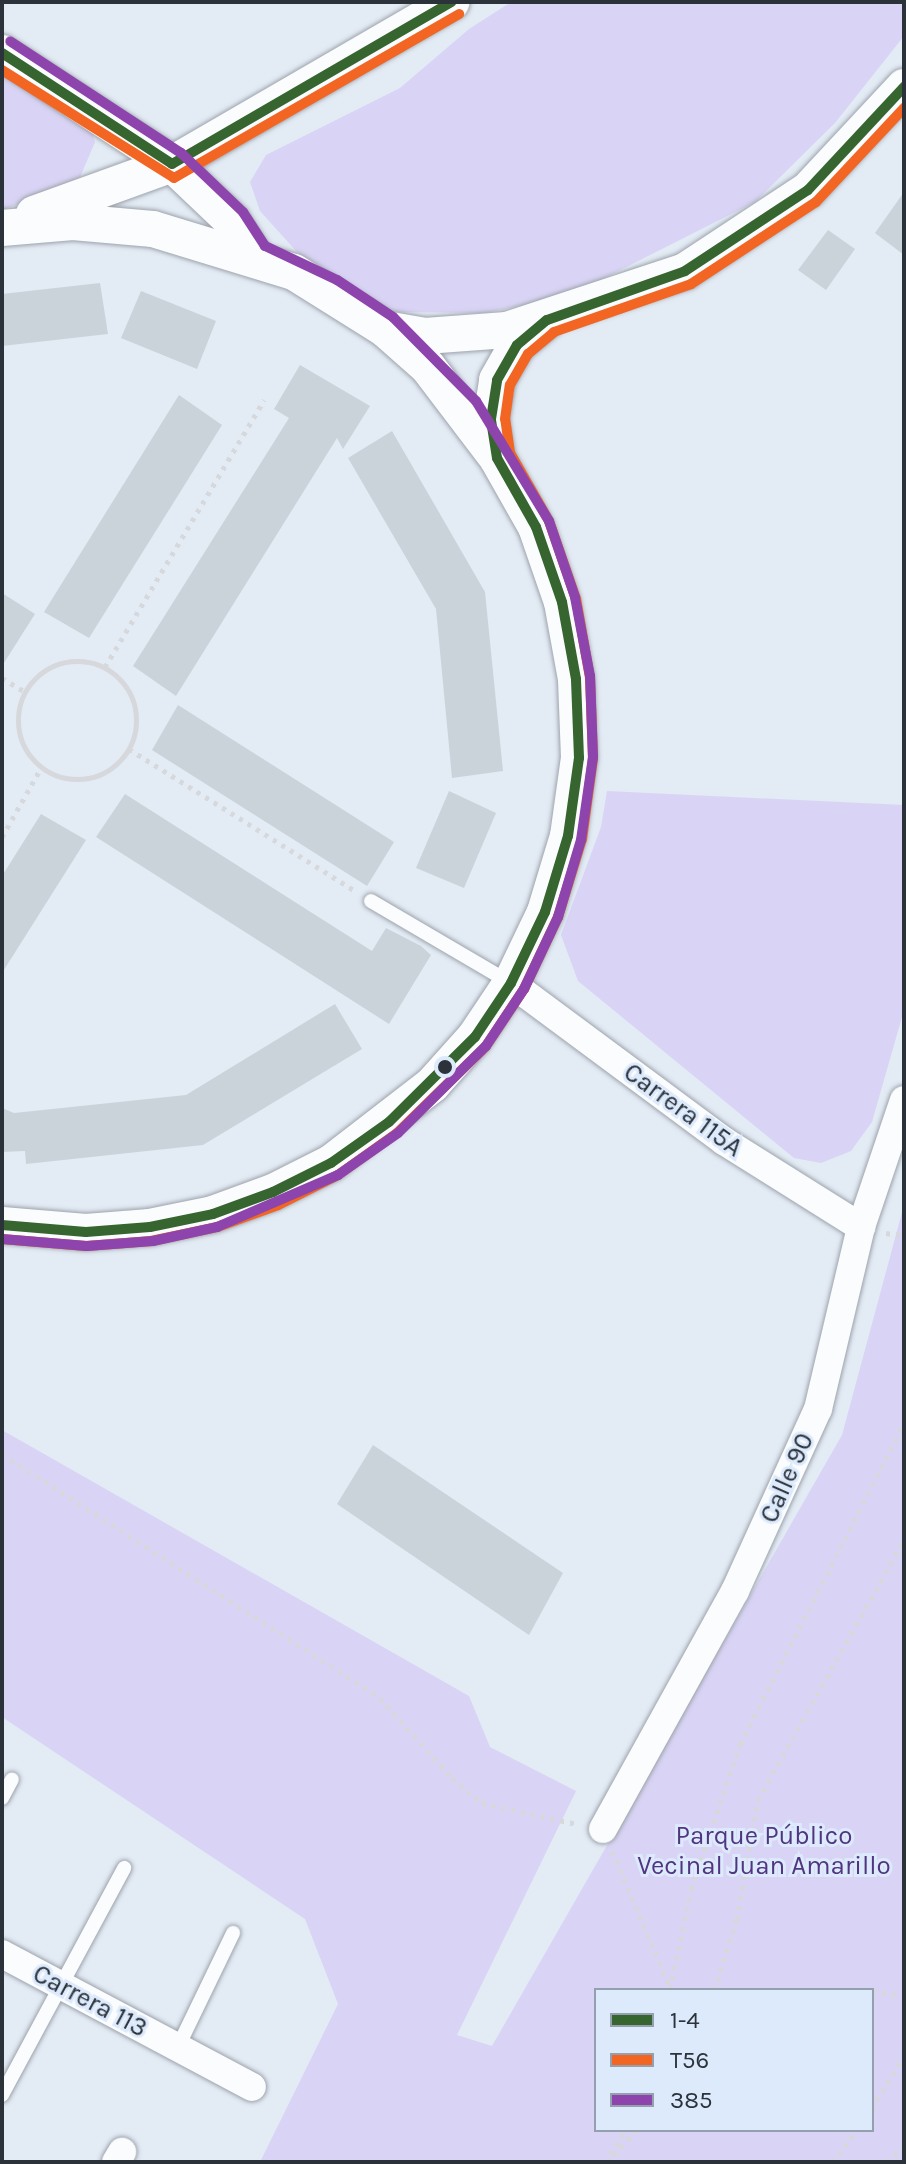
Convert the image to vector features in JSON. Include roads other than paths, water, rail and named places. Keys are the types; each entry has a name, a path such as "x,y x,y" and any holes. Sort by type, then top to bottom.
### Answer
{"street":[{"path":"2,226 172,164 452,2"},
{"path":"2,53 172,164 214,201 255,257"},
{"path":"385,329 466,336 547,320 685,271 808,190 904,87"},
{"path":"153,229 151,200 172,164"},
{"path":"2,226 73,222 153,229 255,257 330,292 385,329 428,367 497,458 536,527 562,602 576,679 579,758 568,836 550,897 511,983 475,1037 432,1085 331,1163 273,1192 213,1214 150,1227 86,1232 2,1225"},
{"path":"497,458 491,419 497,380 517,345 547,320"},
{"name":"Carrera 115A","path":"511,983 724,1141 861,1227"},
{"name":"Calle 90","path":"603,1829 735,1591 818,1409 861,1227 904,1100"},
{"name":"Carrera 113","path":"2,1954 252,2087"}],"lane":[{"path":"371,901 511,983"},
{"path":"2,1798 12,1779"},
{"path":"2,2095 124,1868"},
{"path":"177,2049 233,1933"}],"park label":[{"name":"Parque Público Vecinal Juan Amarillo","path":"764,1851"}]}
